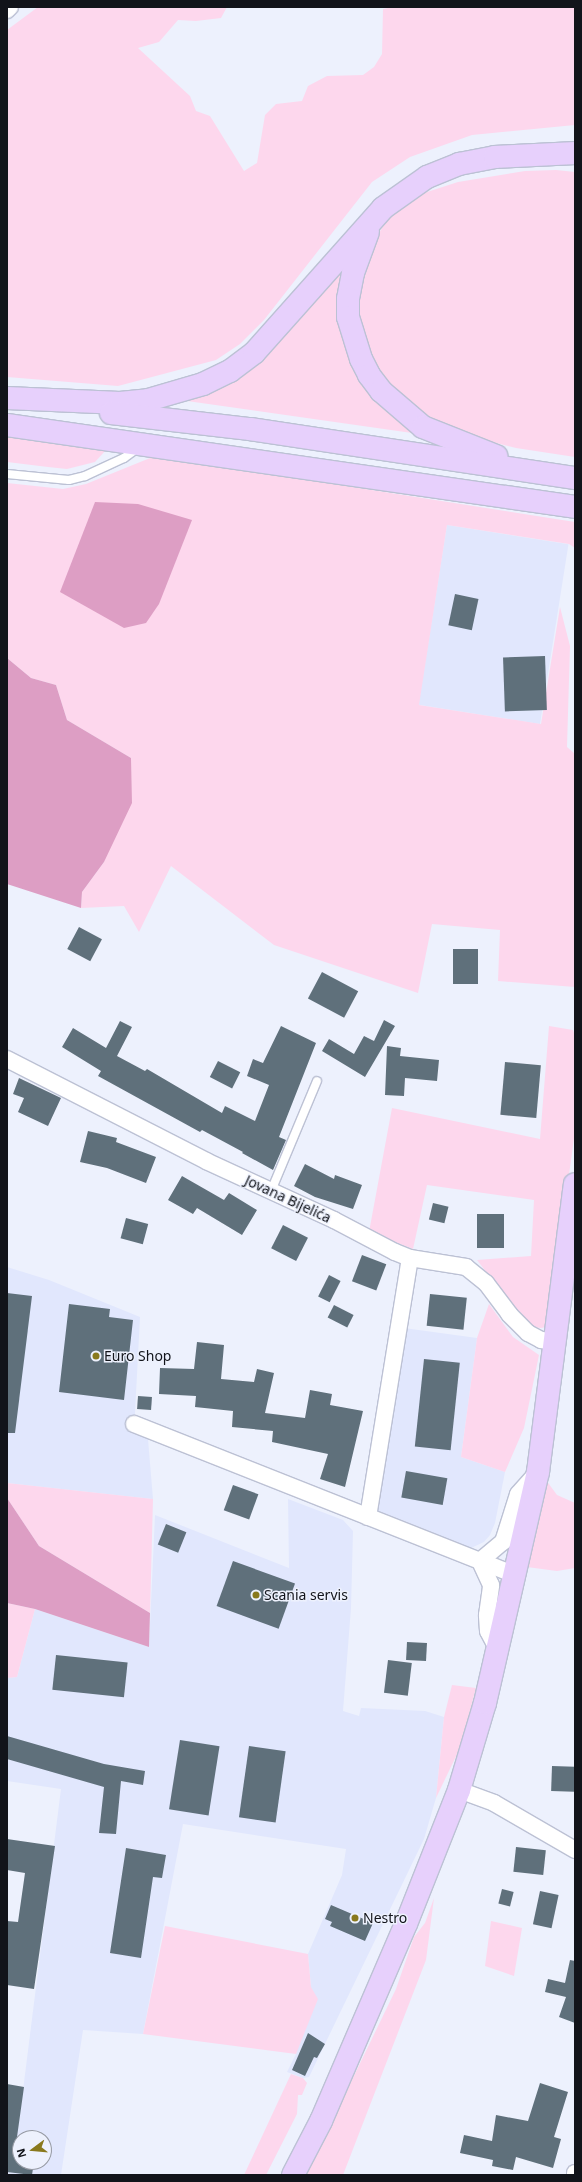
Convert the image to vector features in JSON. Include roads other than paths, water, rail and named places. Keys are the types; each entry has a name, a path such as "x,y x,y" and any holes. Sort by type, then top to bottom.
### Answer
{"main road":[{"path":"7,398 93,404 133,402 189,388 218,377 240,364 275,332 341,254 373,221 383,208 427,177 459,164 495,157 573,152"},
{"path":"373,221 353,273 348,299 348,317 361,359 382,391 409,417 438,435 497,456 575,473"},
{"path":"7,402 250,429 575,478"},
{"path":"7,425 145,443 575,507"},
{"path":"293,2175 321,2121 345,2069 459,1790 498,1650 538,1472 556,1342 570,1273 575,1184"}],"street":[{"path":"7,10 10,7"},
{"name":"Jovana Bijelića","path":"7,1059 206,1161 410,1258 466,1267 486,1283 509,1314 528,1333 541,1340 556,1342"},
{"path":"368,1517 410,1258"},
{"path":"134,1424 516,1575"},
{"path":"480,1561 503,1542 518,1494 538,1472"},
{"path":"480,1561 491,1585 487,1615 488,1632 498,1650"},
{"path":"459,1790 494,1803 575,1850"}],"lane":[{"path":"7,474 70,480 85,476 124,458 145,443"},
{"path":"271,1191 317,1081"}],"place":[{"name":"Euro Shop","path":"96,1356"},
{"name":"Scania servis","path":"256,1595"},
{"name":"Nestro","path":"355,1918"}]}
